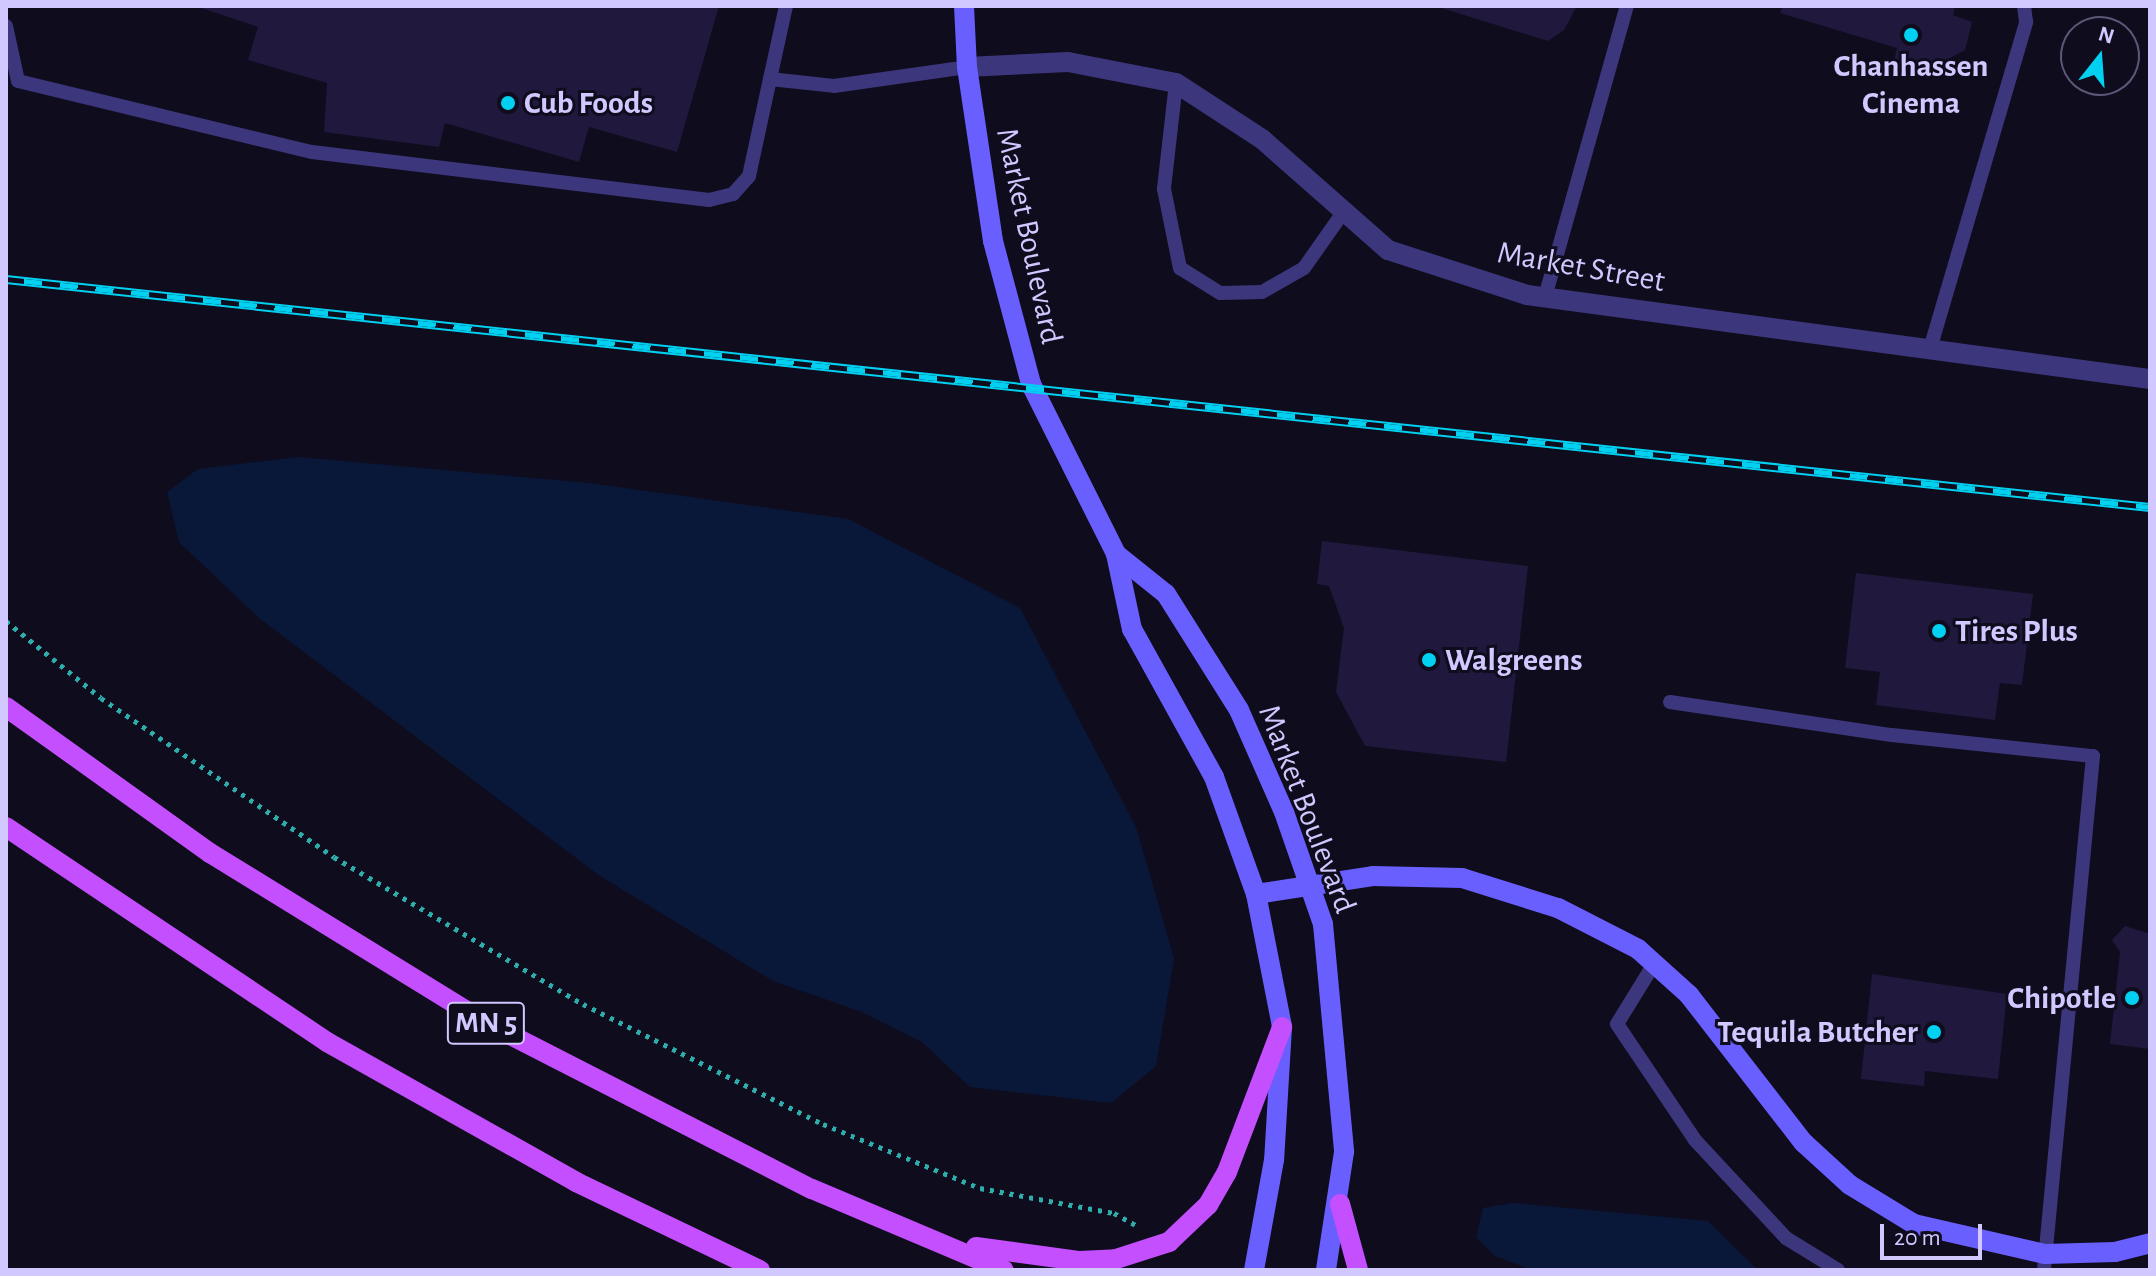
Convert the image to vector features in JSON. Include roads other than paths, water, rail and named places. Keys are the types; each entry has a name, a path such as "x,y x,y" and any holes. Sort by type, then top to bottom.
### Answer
{"main road":[{"name":"MN 5","path":"6,707 210,853 483,1021 654,1113 1004,1270"},
{"path":"6,827 327,1042 576,1182 760,1270"},
{"path":"905,1228 1040,1259 1116,1259 1158,1249 1208,1205 1227,1172 1282,1027"},
{"path":"1340,1204 1358,1270"}],"street":[{"name":"Market Boulevard","path":"964,6 967,67 993,241 1031,384 1116,554 1132,629 1214,777 1256,894 1282,1027 1274,1160 1254,1270"},
{"name":"Market Street","path":"967,67 1068,62 1176,83 1262,139 1388,250 1545,297 2150,379"},
{"name":"Market Boulevard","path":"1116,554 1166,594 1239,710 1323,924 1341,1087 1340,1204 1326,1270"},
{"path":"1256,894 1373,876 1462,878 1558,908 1638,949 1689,995 1804,1143 1850,1185 1914,1224 2045,1262 2115,1252 2150,1243"}],"lane":[{"path":"6,26 18,81 312,152 709,200 733,194 749,176 786,6"},
{"path":"1545,297 1627,6"},
{"path":"1930,349 2026,22 2024,6"},
{"path":"770,79 834,86 967,67"},
{"path":"1176,83 1164,189 1180,268 1220,293 1262,292 1304,268 1344,211"},
{"path":"1670,702 1878,734 2093,756 2045,1262"},
{"path":"1654,964 1617,1024 1695,1140 1786,1238 1838,1270"}],"water":[{"path":"299,457 589,483 848,519 1020,608 1136,827 1174,958 1156,1066 1111,1103 970,1087 922,1042 859,1011 773,981 600,876 259,618 179,542 167,492 198,469"},
{"path":"1513,1203 1708,1221 1758,1270 1532,1270 1495,1256 1476,1237 1483,1208"}],"railway":[{"path":"6,279 2150,507"}],"place":[{"name":"Chanhassen Cinema","path":"1911,35"},
{"name":"Cub Foods","path":"508,103"},
{"name":"Tires Plus","path":"1939,631"},
{"name":"Walgreens","path":"1429,660"},
{"name":"Chipotle","path":"2132,998"},
{"name":"Tequila Butcher","path":"1934,1032"}]}
